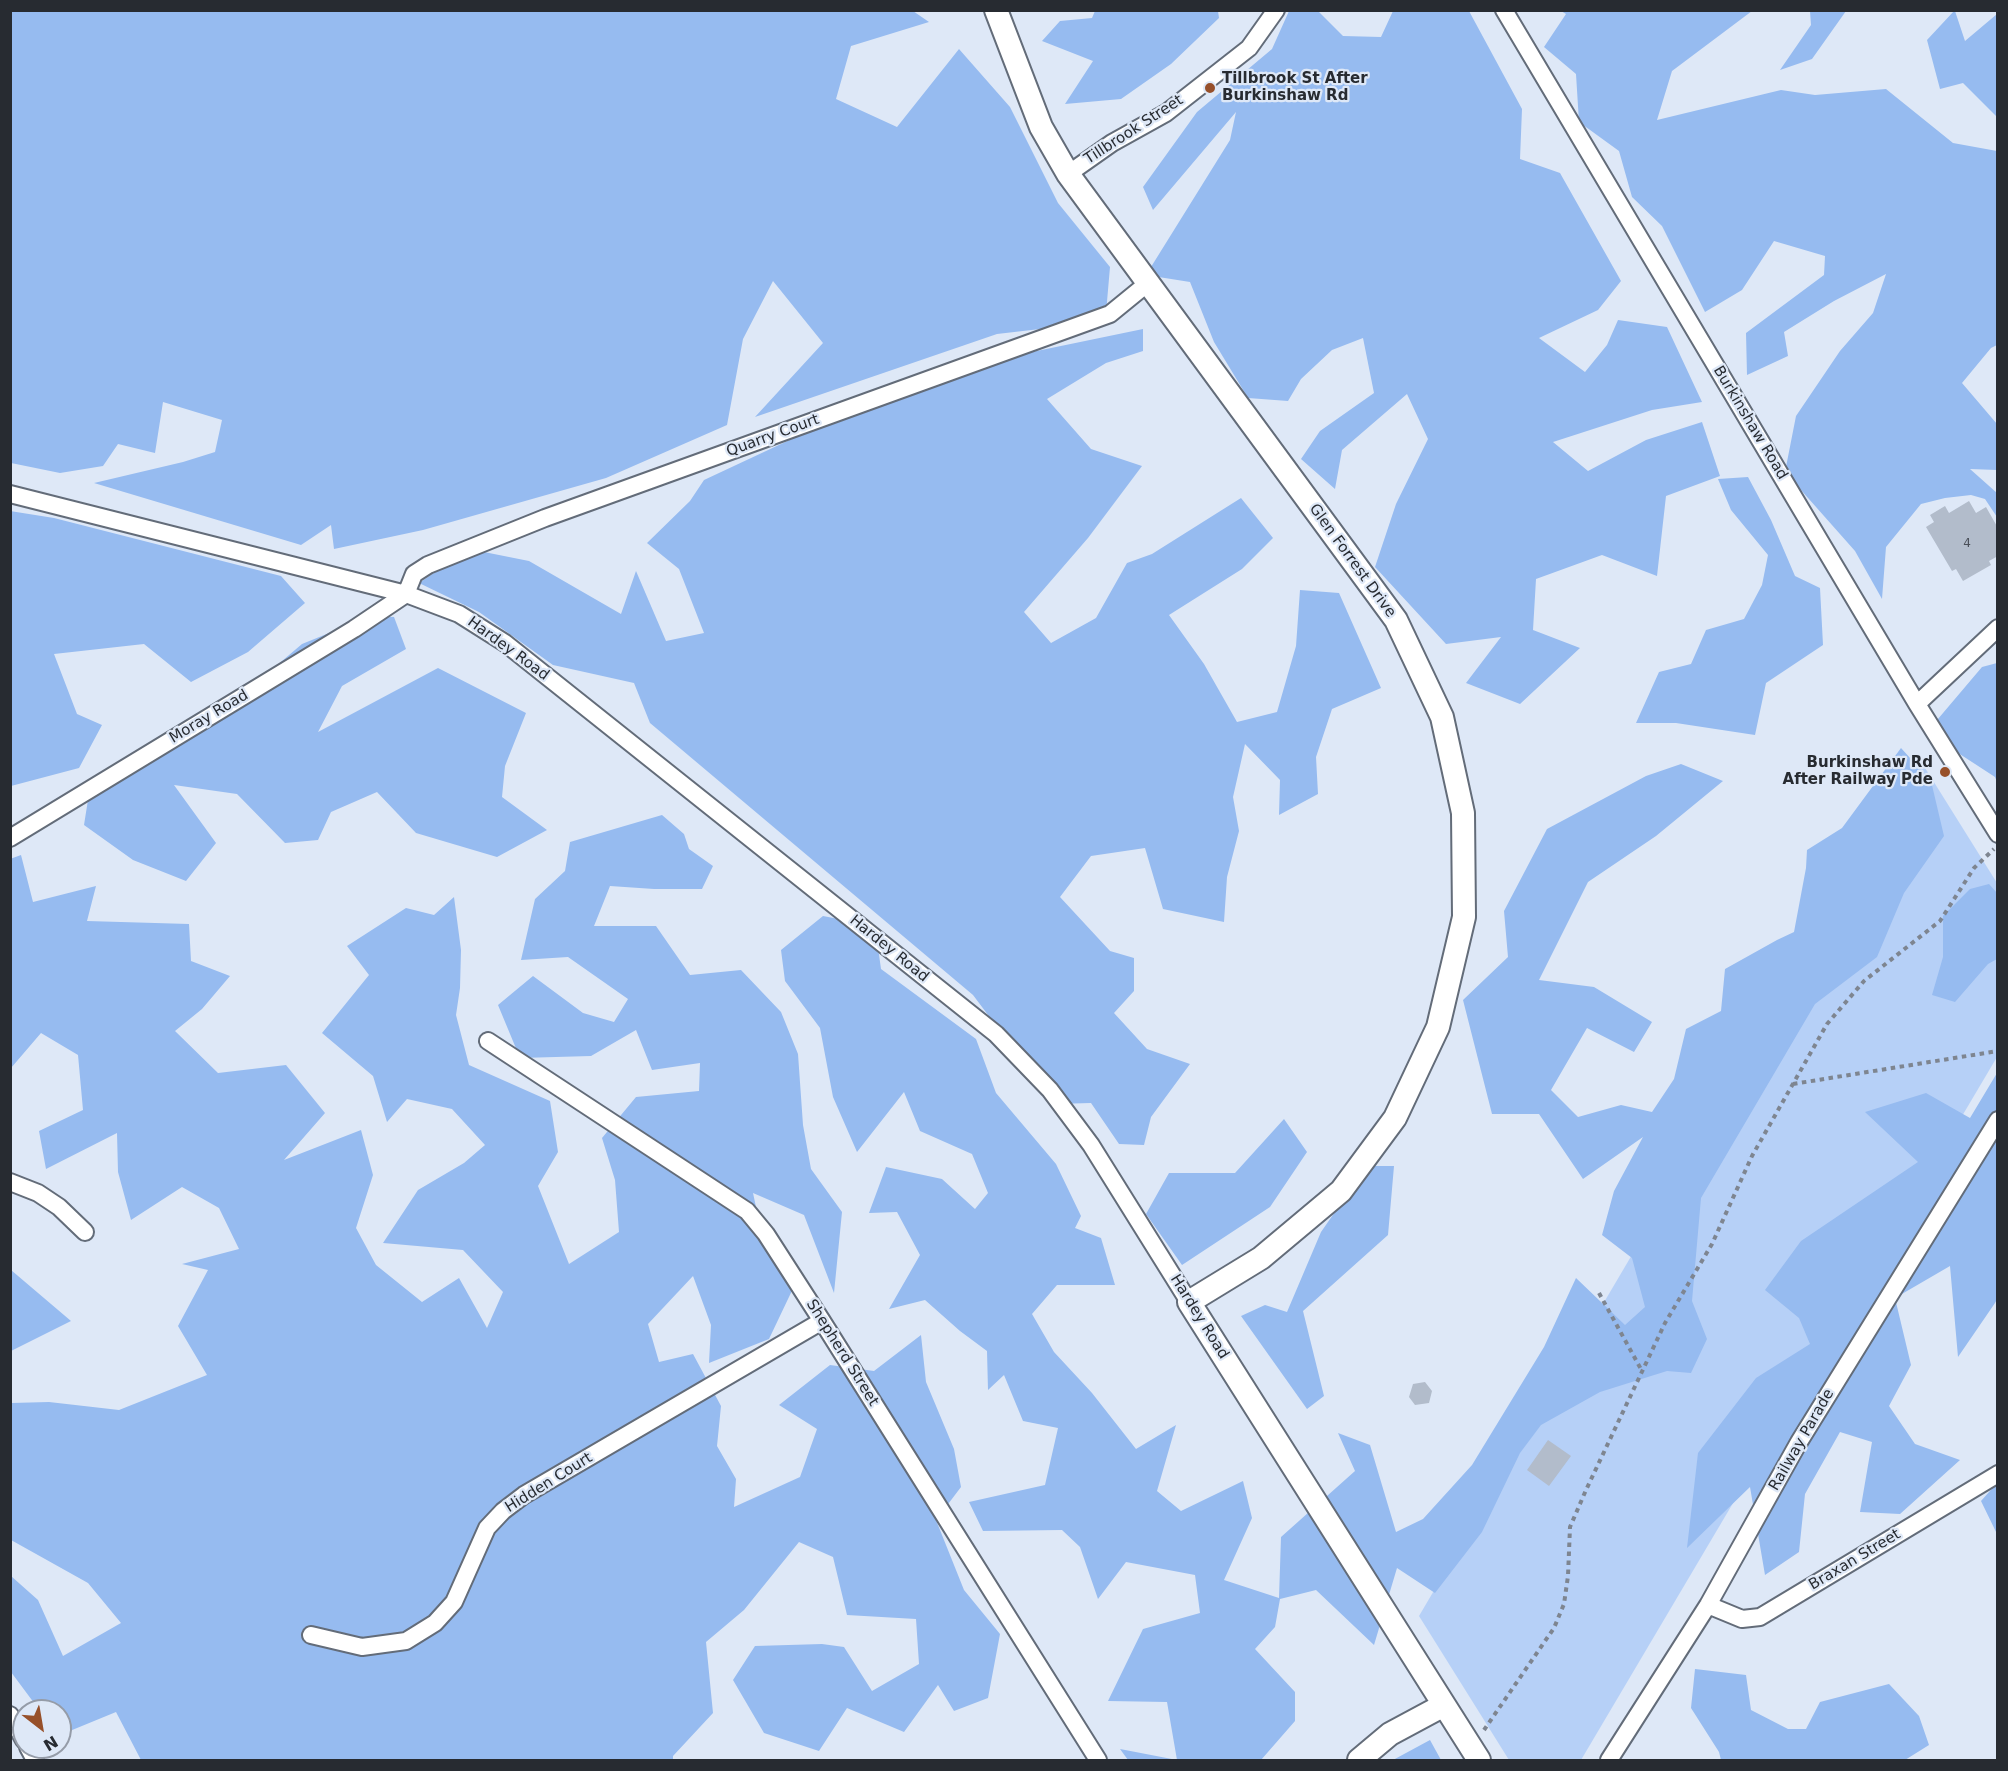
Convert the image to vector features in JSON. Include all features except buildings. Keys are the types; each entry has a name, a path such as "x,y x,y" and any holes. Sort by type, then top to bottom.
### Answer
{"street":[{"name":"Glen Forrest Drive","path":"996,10 1041,127 1068,174 1396,620 1442,717 1463,813 1464,917 1438,1027 1395,1118 1341,1191 1261,1258 1189,1302"},
{"name":"Tillbrook Street","path":"1068,174 1112,143 1166,112 1249,48 1276,10"},
{"name":"Burkinshaw Road","path":"1504,10 1917,704 1998,834"},
{"name":"Quarry Court","path":"406,594 414,574 428,565 545,518 1110,314 1148,283"},
{"name":"Hardey Road","path":"10,494 406,594 459,614 505,644 996,1034 1050,1090 1091,1145 1476,1754"},
{"name":"Moray Road","path":"10,838 354,630 406,594"},
{"path":"1917,704 1998,628"},
{"name":"Shepherd Street","path":"488,1041 747,1211 766,1234 822,1321 1095,1760"},
{"name":"Railway Parade","path":"1609,1761 1708,1605 1799,1442 1998,1120"},
{"path":"10,1182 38,1193 59,1207 85,1232"},
{"name":"Hidden Court","path":"311,1635 362,1647 406,1641 435,1623 454,1602 486,1528 503,1511 524,1495 822,1321"},
{"name":"Braxan Street","path":"1708,1605 1742,1618 1760,1617 1998,1474"},
{"path":"1359,1761 1390,1734 1444,1705"}],"path":[{"path":"1476,1754 1554,1628 1564,1604 1568,1576 1570,1527 1665,1323 1712,1244 1752,1156 1827,1024 1864,981 1940,921 1974,868 1998,847"},
{"path":"1793,1084 1998,1051"},
{"path":"1599,1293 1643,1372"}],"shaded area":[{"path":"10,11 913,11 929,22 851,46 836,99 897,127 959,49 1010,107 1058,203 1110,267 1106,313 1092,323 997,334 755,417 823,343 773,281 743,339 727,425 606,478 423,530 334,549 331,525 301,545 94,483 215,452 222,420 163,402 155,453 118,444 103,466 60,473 11,463"},
{"path":"1095,11 1218,11 1219,18 1171,64 1121,99 1065,104 1093,61 1042,41 1060,21 1092,18"},
{"path":"1289,11 1318,11 1343,36 1381,37 1393,11 1469,11 1522,109 1520,159 1560,173 1621,281 1598,310 1539,338 1585,372 1607,345 1618,320 1667,327 1702,402 1652,410 1553,442 1588,471 1646,440 1702,422 1720,476 1666,496 1657,576 1602,555 1536,579 1533,630 1580,648 1520,704 1466,683 1501,637 1446,644 1375,567 1396,504 1428,439 1407,394 1342,450 1335,489 1301,459 1320,431 1374,393 1363,338 1332,350 1301,379 1288,401 1248,398 1214,342 1190,282 1146,275 1230,140 1236,112 1153,210 1143,187 1197,112 1272,49"},
{"path":"1561,11 1752,11 1672,71 1657,120 1781,90 1815,95 1886,89 1953,143 1997,151 1997,345 1991,348 1962,383 1997,424 1997,470 1970,469 1997,493 1997,517 1985,499 1971,495 1921,504 1886,547 1882,599 1855,551 1785,472 1796,416 1840,351 1873,313 1886,274 1834,301 1784,332 1788,356 1747,375 1746,333 1824,275 1825,256 1774,241 1742,290 1705,312 1662,226 1632,197 1619,151 1579,122 1576,74 1544,47 1566,14"},
{"path":"1810,11 1846,11 1812,59 1780,70 1811,25"},
{"path":"1954,11 1965,41 1997,14 1997,117 1963,83 1940,89 1927,40"},
{"path":"1143,329 1143,351 1106,363 1047,399 1091,449 1142,466 1088,538 1024,612 1051,643 1096,618 1127,563 1152,554 1241,498 1273,538 1242,569 1169,615 1204,664 1237,722 1277,712 1296,646 1300,590 1339,593 1381,688 1332,709 1316,757 1318,794 1279,815 1280,780 1245,744 1233,797 1239,831 1227,877 1224,922 1163,909 1145,848 1091,856 1060,897 1110,951 1134,958 1134,991 1114,1013 1147,1049 1190,1064 1151,1117 1144,1145 1119,1144 1091,1103 1055,1104 973,995 650,723 634,683 553,665 479,612 419,583 469,549 529,561 621,614 636,571 666,641 704,633 679,569 647,543 690,501 704,480 843,415 1027,353"},
{"path":"1748,477 1771,520 1795,576 1820,588 1823,645 1766,683 1755,735 1676,723 1636,723 1659,672 1691,664 1706,630 1744,619 1762,585 1768,555 1731,510 1718,479"},
{"path":"10,511 54,518 281,576 305,603 248,652 191,682 144,644 54,654 77,714 102,725 79,768 11,786"},
{"path":"371,616 394,617 406,649 342,686 318,732 438,668 526,713 505,766 502,797 547,830 497,857 416,833 377,792 331,812 318,840 285,843 237,794 174,785 216,843 186,881 133,860 84,825 91,781 262,678 302,644"},
{"path":"1997,663 1997,782 1995,777 1952,749 1932,726 1982,667"},
{"path":"1901,748 1931,781 1944,836 1904,893 1877,957 1815,1004 1701,1198 1692,1301 1707,1339 1691,1373 1667,1371 1600,1392 1541,1425 1520,1453 1482,1532 1435,1593 1397,1568 1374,1645 1316,1590 1280,1599 1275,1627 1255,1649 1295,1692 1295,1721 1261,1760 1177,1760 1167,1702 1108,1701 1143,1629 1200,1613 1195,1575 1126,1562 1098,1599 1080,1547 1062,1530 983,1531 969,1502 1045,1485 1058,1428 1023,1421 1004,1375 988,1390 987,1351 925,1300 889,1309 920,1255 897,1212 869,1213 886,1167 942,1179 975,1209 988,1193 972,1154 920,1131 904,1092 857,1152 833,1097 820,1028 785,981 781,950 823,916 875,926 881,969 976,1039 996,1093 1056,1164 1081,1216 1075,1228 1101,1238 1115,1285 1057,1285 1032,1314 1054,1352 1092,1393 1136,1449 1176,1425 1157,1491 1181,1511 1243,1481 1252,1518 1224,1580 1279,1598 1281,1537 1355,1471 1338,1433 1370,1445 1396,1532 1423,1519 1472,1465 1544,1347 1576,1278 1625,1325 1645,1307 1632,1258 1602,1235 1614,1191 1643,1137 1583,1179 1539,1114 1492,1114 1463,1000 1508,957 1504,911 1547,829 1646,776 1681,764 1723,781 1656,836 1588,882 1539,980 1594,987 1652,1022 1634,1052 1587,1028 1551,1090 1578,1117 1621,1105 1652,1112 1674,1079 1686,1029 1721,1011 1725,969 1794,932 1806,868 1807,850 1842,828"},
{"path":"1922,763 1997,883 1997,1057 1581,1760 1509,1760 1419,1616"},
{"path":"662,815 684,834 689,849 713,866 702,889 610,886 594,926 656,926 690,975 741,970 781,1012 798,1054 803,1125 811,1169 842,1212 834,1293 804,1215 753,1193 762,1235 798,1278 769,1339 709,1363 711,1325 693,1276 648,1324 659,1362 693,1354 721,1406 717,1446 736,1479 734,1507 800,1477 817,1429 779,1405 830,1365 874,1371 921,1335 926,1382 954,1449 961,1487 936,1520 964,1590 1000,1634 988,1698 954,1711 938,1685 904,1732 847,1708 819,1751 764,1733 733,1680 755,1646 822,1644 844,1647 872,1691 919,1664 916,1619 847,1615 833,1557 799,1542 744,1610 706,1642 713,1713 673,1756 673,1760 141,1760 116,1712 72,1730 72,1699 31,1699 11,1672 11,1576 38,1600 63,1656 121,1623 88,1583 11,1540 11,1403 49,1402 119,1410 207,1375 178,1326 208,1270 182,1264 239,1249 219,1208 182,1187 131,1220 118,1172 117,1133 46,1169 39,1131 83,1110 78,1055 41,1033 11,1068 10,859 21,855 33,902 96,886 87,921 189,924 191,961 230,976 202,1009 175,1031 218,1073 286,1065 325,1113 284,1160 361,1130 373,1175 356,1228 376,1265 422,1302 459,1278 487,1328 503,1292 463,1250 383,1243 418,1190 464,1163 485,1145 452,1109 407,1099 387,1122 373,1076 322,1033 369,975 347,946 406,908 434,915 454,897 461,950 460,988 456,1015 469,1065 550,1101 558,1152 538,1186 569,1264 619,1232 615,1180 602,1138 636,1097 699,1091 700,1063 652,1070 636,1030 591,1056 520,1058 498,1005 533,976 583,1013 614,1022 628,999 568,957 521,960 535,899 565,871 570,842"},
{"path":"1989,884 1997,893 1997,959 1988,964 1955,1002 1932,995 1943,957 1943,916 1970,889"},
{"path":"1997,1073 1998,1297 1958,1357 1950,1266 1895,1298 1911,1365 1889,1406 1915,1444 1960,1460 1900,1514 1860,1512 1872,1442 1840,1432 1805,1494 1799,1552 1765,1575 1750,1487 1687,1548 1698,1453 1756,1378 1810,1344 1799,1318 1765,1290 1801,1241 1918,1162 1865,1112 1926,1093 1970,1118"},
{"path":"1284,1119 1307,1152 1270,1207 1182,1265 1146,1214 1169,1173 1235,1173"},
{"path":"1367,1166 1394,1166 1388,1235 1303,1311 1324,1396 1307,1409 1241,1316 1265,1305 1287,1312 1321,1232"},
{"path":"11,1270 71,1321 11,1351"},
{"path":"1997,1483 1997,1534 1981,1501"},
{"path":"1695,1669 1746,1675 1751,1710 1788,1729 1806,1729 1820,1702 1889,1684 1919,1716 1929,1745 1905,1760 1721,1760 1719,1752 1691,1708"},
{"path":"1430,1740 1441,1760 1393,1760"},
{"path":"1120,1749 1177,1760 1128,1760"}],"place":[{"name":"Tillbrook St After Burkinshaw Rd","path":"1210,88"},
{"name":"Burkinshaw Rd After Railway Pde","path":"1945,772"}]}
